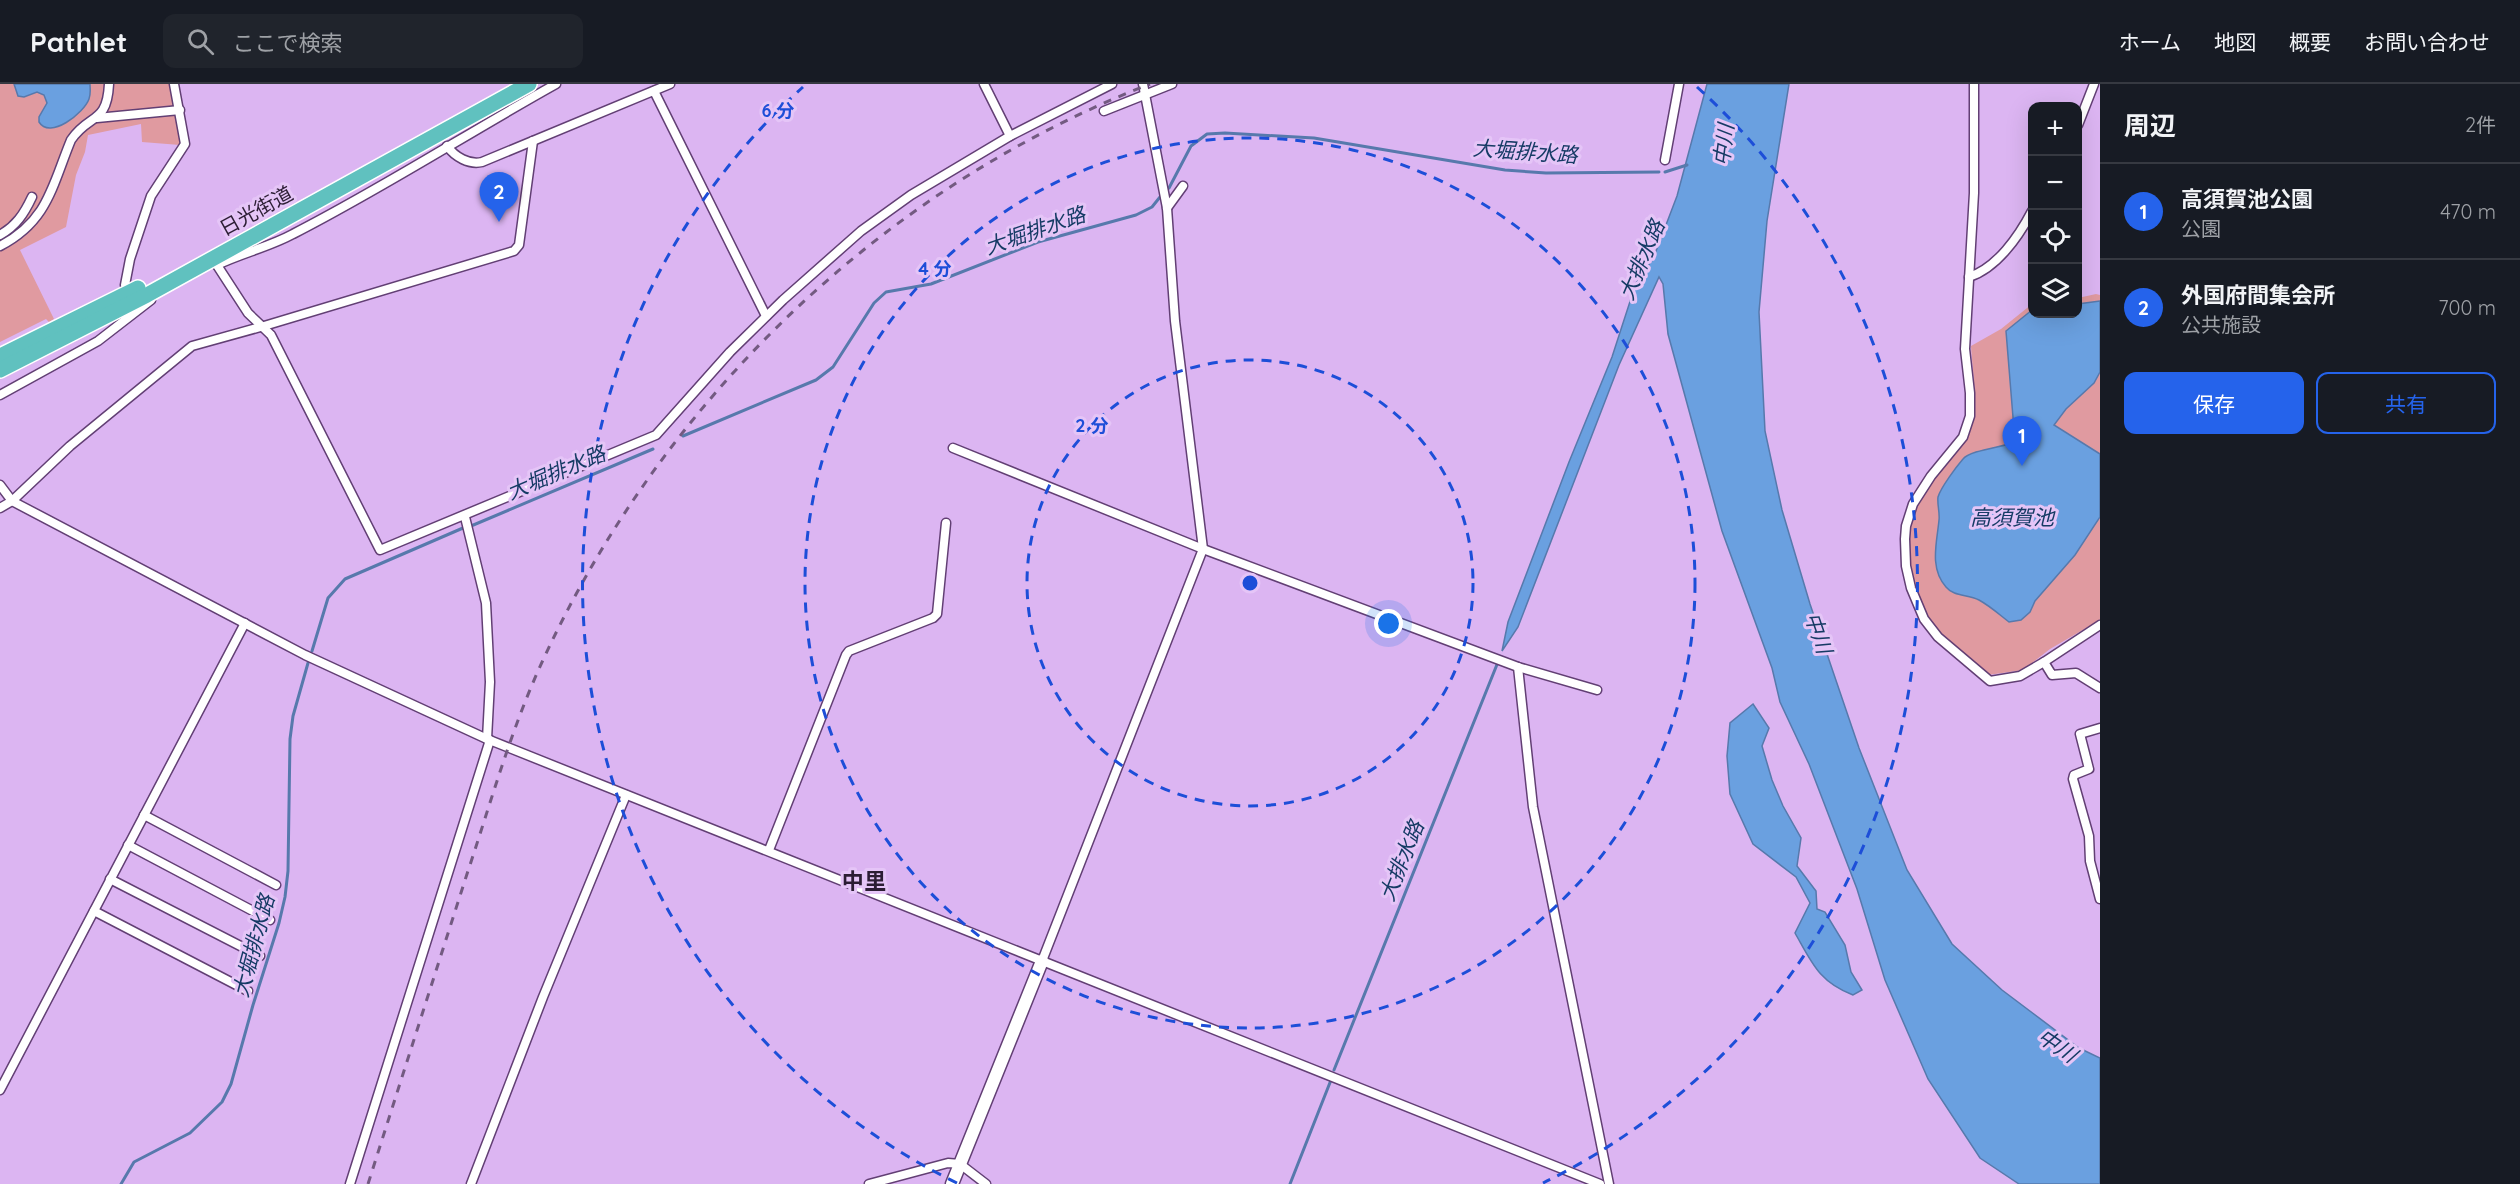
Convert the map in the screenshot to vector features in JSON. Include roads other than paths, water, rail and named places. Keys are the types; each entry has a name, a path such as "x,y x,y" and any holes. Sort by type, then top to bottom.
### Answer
{"highway":[{"name":"日光街道","path":"0,370 509,84"},
{"name":"日光街道","path":"0,356 131,298 147,295 215,262 530,84"}],"street":[{"path":"0,246 24,232 40,214 71,140 79,129 103,113 108,101 109,84"},
{"path":"131,298 125,285 130,259 151,196 185,144 174,84"},
{"path":"556,84 447,146 394,180 291,235 215,262 248,313 264,326 380,550 465,517 656,435 730,352 766,316 861,231 911,195 1010,136 1112,84"},
{"path":"447,146 456,156 476,164 670,84"},
{"path":"984,84 1010,136"},
{"path":"952,1184 1203,549 1175,321 1167,208 1143,84"},
{"path":"1104,111 1172,84"},
{"path":"1665,160 1679,84"},
{"path":"1974,84 1974,192 1965,349 1970,416 1963,437 1931,476 1913,504 1906,526 1906,566 1916,602 1931,629 1990,681 2020,676 2100,625"},
{"path":"2082,114 2094,84"},
{"path":"654,91 766,316"},
{"path":"97,118 180,110"},
{"path":"0,508 12,501 70,446 192,346 514,251 519,245 533,141"},
{"path":"1167,208 1183,186"},
{"path":"0,235 10,230 24,215 32,197"},
{"path":"1969,277 1990,267 2028,219"},
{"path":"0,395 98,341 151,300 147,295"},
{"path":"953,448 1203,549 1486,655 1597,690"},
{"path":"0,484 12,501 305,655 489,739 1600,1184"},
{"path":"350,1184 489,739 490,682 486,603 465,517"},
{"path":"769,850 846,655 849,651 933,618 937,614 946,523"},
{"path":"0,1090 245,623"},
{"path":"2044,662 2052,675 2076,673 2100,688"},
{"path":"1515,665 1535,819 1609,1184"},
{"path":"2100,728 2080,734 2090,769 2074,775 2073,779 2089,836 2090,861 2100,899"},
{"path":"471,1184 547,986 626,795"},
{"path":"144,814 276,885"},
{"path":"128,845 270,920"},
{"path":"110,879 260,956"},
{"path":"94,911 248,991"},
{"path":"869,1184 888,1181 941,1164 960,1164 986,1184"}],"water":[{"path":"14,84 90,84 90,95 86,105 74,117 58,126 44,127 39,122 39,117 47,103 44,95 37,92 24,97 18,96"},
{"name":"中川","path":"1707,84 1789,84 1767,221 1759,312 1765,431 1782,510 1810,604 1859,748 1907,870 1952,944 2002,990 2079,1048 2100,1058 2100,1184 2019,1184 1980,1158 1928,1079 1885,980 1857,889 1809,764 1780,702 1772,668 1722,531 1668,334 1663,284 1659,277 1619,365 1518,627 1502,651 1508,622 1612,357 1636,283 1653,259 1677,196"},
{"name":"高須賀池","path":"2100,301 2100,372 2094,383 2066,409 2054,425 2100,454 2100,517 2075,555 2035,601 2030,612 2021,620 2009,622 1979,600 1949,590 1941,580 1937,572 1935,555 1939,517 1938,497 1949,477 1967,456 2015,442 2006,331 2028,313 2028,318 2082,318 2082,303"},
{"path":"1753,704 1769,728 1762,746 1772,780 1801,838 1797,866 1816,891 1817,909 1825,912 1845,945 1851,972 1862,990 1853,995 1824,978 1812,962 1795,933 1810,903 1796,877 1753,844 1730,794 1727,756 1730,723"}],"waterway":[{"name":"大堀排水路","path":"1169,188 1191,146 1207,134 1225,133 1314,138 1505,170 1546,173 1659,172"},
{"name":"大堀排水路","path":"1665,172 1687,165"},
{"name":"大堀排水路","path":"683,436 816,380 833,367 874,303 886,292 931,284 1038,242 1136,215 1152,207 1160,197"},
{"name":"大堀排水路","path":"471,526 653,449"},
{"name":"大堀排水路","path":"312,651 328,598 345,579 463,528"},
{"name":"大排水路","path":"1334,1070 1498,662"},
{"name":"大堀排水路","path":"121,1184 134,1162 190,1133 222,1102 231,1084 285,897 288,871 290,739 293,716 308,663"},
{"name":"大排水路","path":"1290,1184 1331,1080"}],"railway":[{"path":"368,1184 521,712 543,660 593,565 651,475 717,391 791,314 872,243 959,181 1052,128 1150,84"}],"place":[{"name":"外国府間集会所","path":"499,222"},
{"name":"高須賀池公園","path":"2022,466"}],"district":[{"name":"中里","path":"864,881"}]}
